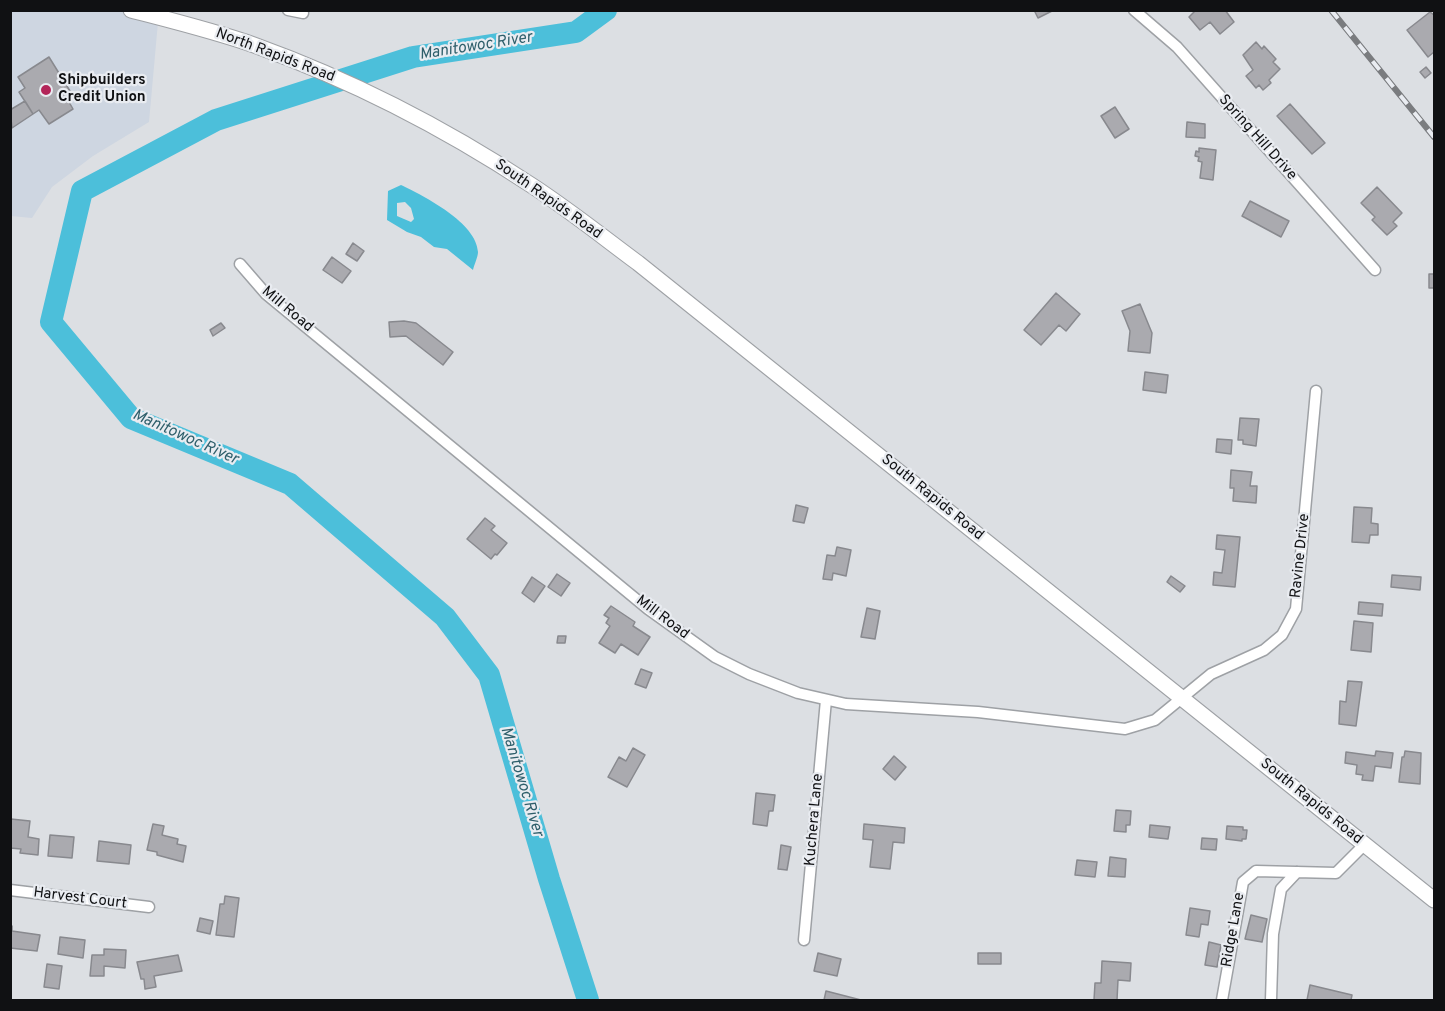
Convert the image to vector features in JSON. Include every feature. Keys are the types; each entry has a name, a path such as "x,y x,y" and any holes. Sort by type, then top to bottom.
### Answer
{"main road":[{"name":"North Rapids Road","path":"132,10 204,29 255,46 312,69 414,117"},
{"name":"South Rapids Road","path":"414,117 532,186 638,263 1434,900"}],"street":[{"path":"288,10 303,13"},
{"name":"Spring Hill Drive","path":"1134,10 1177,48 1375,270"},
{"name":"Mill Road","path":"240,264 266,294 648,609 715,657 732,666 798,693 846,704 978,712 1125,729 1155,720 1184,698"},
{"name":"Ravine Drive","path":"1184,698 1211,674 1264,650 1282,635 1296,609 1316,391"},
{"name":"Kuchera Lane","path":"804,940 826,700"},
{"name":"Ridge Lane","path":"1221,1000 1243,882 1256,871 1336,873 1364,845"},
{"path":"1271,1000 1273,934 1281,889 1297,872"},
{"name":"Harvest Court","path":"10,890 149,907"}],"shaded area":[{"path":"10,11 159,11 149,122 93,156 52,187 32,218 11,216"}],"water":[{"path":"401,185 435,203 459,221 475,241 478,252 473,270 447,249 434,247 421,237 387,220 388,191","holes":["405,202 411,208 414,219 411,222 397,216 397,203"]}],"building":[{"path":"1034,10 1054,10 1038,18"},
{"path":"1196,10 1225,10 1234,22 1220,34 1210,22 1200,30 1189,17"},
{"path":"1430,12 1434,15 1434,52 1428,57 1407,30"},
{"path":"1256,42 1262,49 1264,46 1276,59 1273,62 1280,69 1269,80 1271,83 1263,90 1259,85 1256,88 1246,76 1253,70 1243,55"},
{"name":"Shipbuilders Credit Union","path":"49,57 70,91 65,95 73,109 49,124 39,110 33,114 19,92 25,88 18,77"},
{"path":"1426,67 1431,73 1425,78 1420,72"},
{"path":"25,101 33,114 12,128 10,110"},
{"path":"1290,104 1325,143 1312,154 1277,116"},
{"path":"1115,107 1129,129 1115,138 1101,116"},
{"path":"1187,122 1205,124 1205,138 1186,137"},
{"path":"1199,148 1216,150 1213,180 1200,178 1202,162 1198,161 1199,157 1195,156"},
{"path":"1377,187 1402,213 1393,222 1397,226 1387,235 1372,220 1375,217 1361,203"},
{"path":"1250,201 1289,221 1281,237 1242,216"},
{"path":"353,243 364,251 357,261 346,254"},
{"path":"332,257 351,271 342,283 323,270"},
{"path":"1429,274 1434,274 1434,288 1429,288"},
{"path":"1056,293 1080,314 1066,331 1059,325 1041,345 1024,330"},
{"path":"1140,304 1152,333 1150,353 1128,351 1130,331 1122,311"},
{"path":"389,322 416,323 453,352 443,365 406,336 390,337"},
{"path":"221,323 225,328 213,336 210,330"},
{"path":"1145,372 1168,375 1166,393 1143,390"},
{"path":"1240,418 1259,419 1256,446 1243,444 1243,440 1238,440"},
{"path":"1217,439 1232,440 1231,454 1216,452"},
{"path":"1231,470 1252,472 1250,486 1257,486 1256,503 1233,501 1234,488 1230,488"},
{"path":"796,505 808,508 804,523 793,521"},
{"path":"1354,507 1372,508 1371,523 1378,524 1378,535 1370,535 1369,543 1352,542"},
{"path":"485,518 495,526 491,530 507,543 491,559 467,539"},
{"path":"1217,535 1240,537 1235,587 1213,585 1214,572 1222,573 1225,550 1216,549"},
{"path":"837,547 851,550 846,576 833,573 832,580 823,579 827,555 835,556"},
{"path":"557,574 570,583 561,596 548,587"},
{"path":"1392,575 1421,577 1420,590 1391,587"},
{"path":"1171,576 1185,586 1180,592 1167,582"},
{"path":"532,577 545,586 534,602 522,593"},
{"path":"1359,602 1383,604 1382,616 1358,614"},
{"path":"611,606 635,622 633,626 650,637 638,655 621,644 615,653 599,643 610,626 606,623 609,618 604,615"},
{"path":"867,608 880,611 875,639 861,637"},
{"path":"1354,621 1373,623 1371,652 1351,650"},
{"path":"558,636 566,636 565,643 557,643"},
{"path":"641,669 652,673 646,688 635,684"},
{"path":"1348,681 1362,682 1356,726 1339,724 1340,701 1346,702"},
{"path":"633,748 645,755 627,787 608,777 619,757 626,761"},
{"path":"1376,751 1393,753 1391,768 1375,766 1373,781 1362,780 1363,775 1356,774 1357,765 1345,763 1346,752 1375,756"},
{"path":"1405,751 1421,753 1420,784 1399,782 1402,757"},
{"path":"894,756 906,767 895,780 883,769"},
{"path":"756,793 775,795 773,811 769,811 767,826 753,824"},
{"path":"1116,810 1131,811 1130,825 1126,825 1126,832 1114,831"},
{"path":"11,819 30,821 28,837 39,839 38,855 20,853 21,849 10,848"},
{"path":"153,824 164,826 162,835 178,839 177,844 186,846 183,862 147,850"},
{"path":"864,824 905,828 904,843 893,842 890,869 870,867 873,840 863,839"},
{"path":"1150,825 1170,827 1168,839 1149,837"},
{"path":"1227,826 1243,827 1243,830 1247,830 1246,839 1242,841 1226,839"},
{"path":"50,835 74,837 72,858 48,856"},
{"path":"1202,838 1217,839 1216,850 1201,849"},
{"path":"99,841 131,845 129,864 97,861"},
{"path":"781,845 791,847 787,870 778,869"},
{"path":"1110,857 1126,859 1125,877 1108,876"},
{"path":"1077,860 1097,862 1095,877 1075,875"},
{"path":"225,896 239,898 234,937 216,935 220,904 224,904"},
{"path":"1190,908 1210,911 1208,925 1201,924 1199,937 1186,935"},
{"path":"1251,915 1267,919 1262,942 1245,939"},
{"path":"200,918 213,921 210,934 197,931"},
{"path":"10,926 12,926 12,931 40,935 37,951 10,948"},
{"path":"60,937 85,940 83,958 58,954"},
{"path":"1209,942 1221,945 1217,967 1205,965"},
{"path":"104,949 126,950 125,968 104,966 104,976 90,976 92,955 104,955"},
{"path":"818,953 841,959 837,976 814,971"},
{"path":"978,953 1001,953 1001,964 978,964"},
{"path":"178,955 182,971 154,976 156,987 145,989 144,979 141,979 137,962"},
{"path":"1102,961 1131,963 1130,981 1118,980 1117,1000 1094,1000 1095,983 1101,983"},
{"path":"47,964 62,966 59,989 44,987"},
{"path":"1310,985 1352,995 1351,1000 1307,1000"},
{"path":"826,991 861,1000 824,1000"}],"waterway":[{"name":"Manitowoc River","path":"588,1000 549,879 489,675 445,617 290,484 131,418 51,322 82,191 216,120 413,57 576,32 606,10"}],"railway":[{"path":"1331,10 1434,137"}],"place":[{"name":"Shipbuilders Credit Union","path":"46,90"}]}
